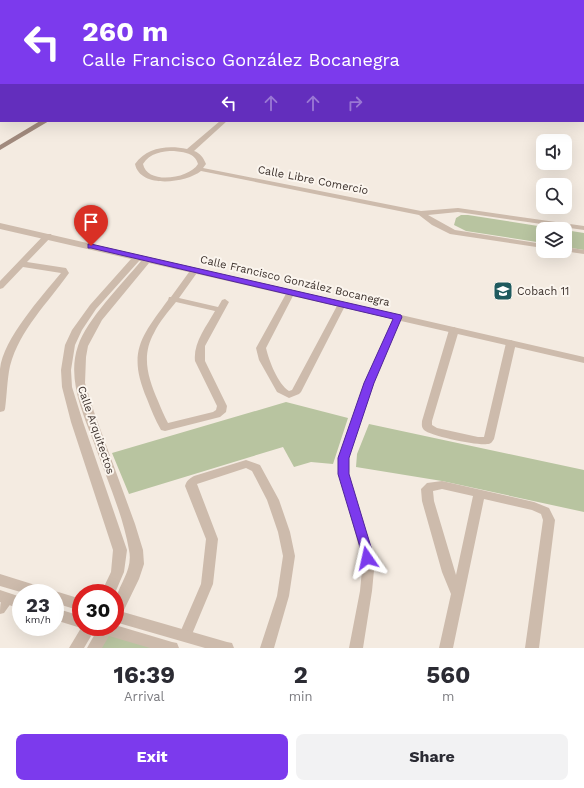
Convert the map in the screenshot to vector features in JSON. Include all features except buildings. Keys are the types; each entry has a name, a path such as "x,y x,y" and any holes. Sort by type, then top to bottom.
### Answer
{"main road":[{"path":"0,148 43,122"}],"street":[{"path":"189,151 223,122"},
{"path":"169,149 189,151 201,158 202,164 200,169 190,176 169,180 148,176 140,169 141,161 150,154 169,149"},
{"name":"Calle Libre Comercio","path":"200,169 421,213 458,210 584,228"},
{"name":"Calle Libre Comercio","path":"421,213 435,223 453,232 536,245"},
{"name":"Calle Francisco González Bocanegra","path":"2,228 48,236 584,360"},
{"path":"0,286 48,236"},
{"path":"572,250 584,252"},
{"name":"Calle Arquitectos","path":"113,584 121,563 120,550 67,388 66,370 70,345 85,318 142,258"},
{"name":"Calle Arquitectos","path":"124,595 137,564 134,543 113,479 88,412 80,382 80,357 83,346 106,309 142,258"},
{"path":"0,409 5,367 12,347 25,324 65,273 63,270 21,264"},
{"path":"172,299 223,306 200,346 199,354 200,361 222,406 221,412 216,415 167,427 163,424 143,379 141,356 144,340 172,299 195,270"},
{"path":"291,292 261,348 264,360 280,390 289,395 296,392 306,376 342,304"},
{"path":"356,648 366,591 368,570 366,547 344,474 343,458 369,383 398,317"},
{"path":"454,330 427,421 427,427 434,431 478,441 486,441 489,438 511,344"},
{"path":"70,345 83,346"},
{"path":"185,635 207,584 210,571 212,539 205,518 191,489 192,482 243,464 251,465 256,468 273,500 284,532 289,556 283,596 267,648"},
{"path":"99,483 113,479"},
{"path":"457,593 448,572 428,501 427,490 431,486 442,485 534,506 545,511 549,520 532,648"},
{"path":"446,648 479,494"},
{"path":"0,580 13,584"},
{"path":"2,601 12,602"},
{"path":"124,617 227,648"},
{"path":"124,634 172,648"},
{"path":"76,648 83,636"},
{"path":"94,648 100,636"}],"green space":[{"path":"461,215 468,215 536,226 536,242 466,231 454,225 456,218"},
{"path":"572,231 584,233 584,250 572,248"},
{"path":"286,402 348,418 333,464 311,462 294,467 283,447 129,494 112,453"},
{"path":"369,424 584,470 584,512 442,481 356,467 357,454"},
{"path":"124,634 172,648 94,648 102,636 124,636"}],"place":[{"name":"Cobach 11","path":"503,291"}],"route":[{"path":"91,246 398,317 369,383 343,458 344,474 366,547 367,558"}]}
